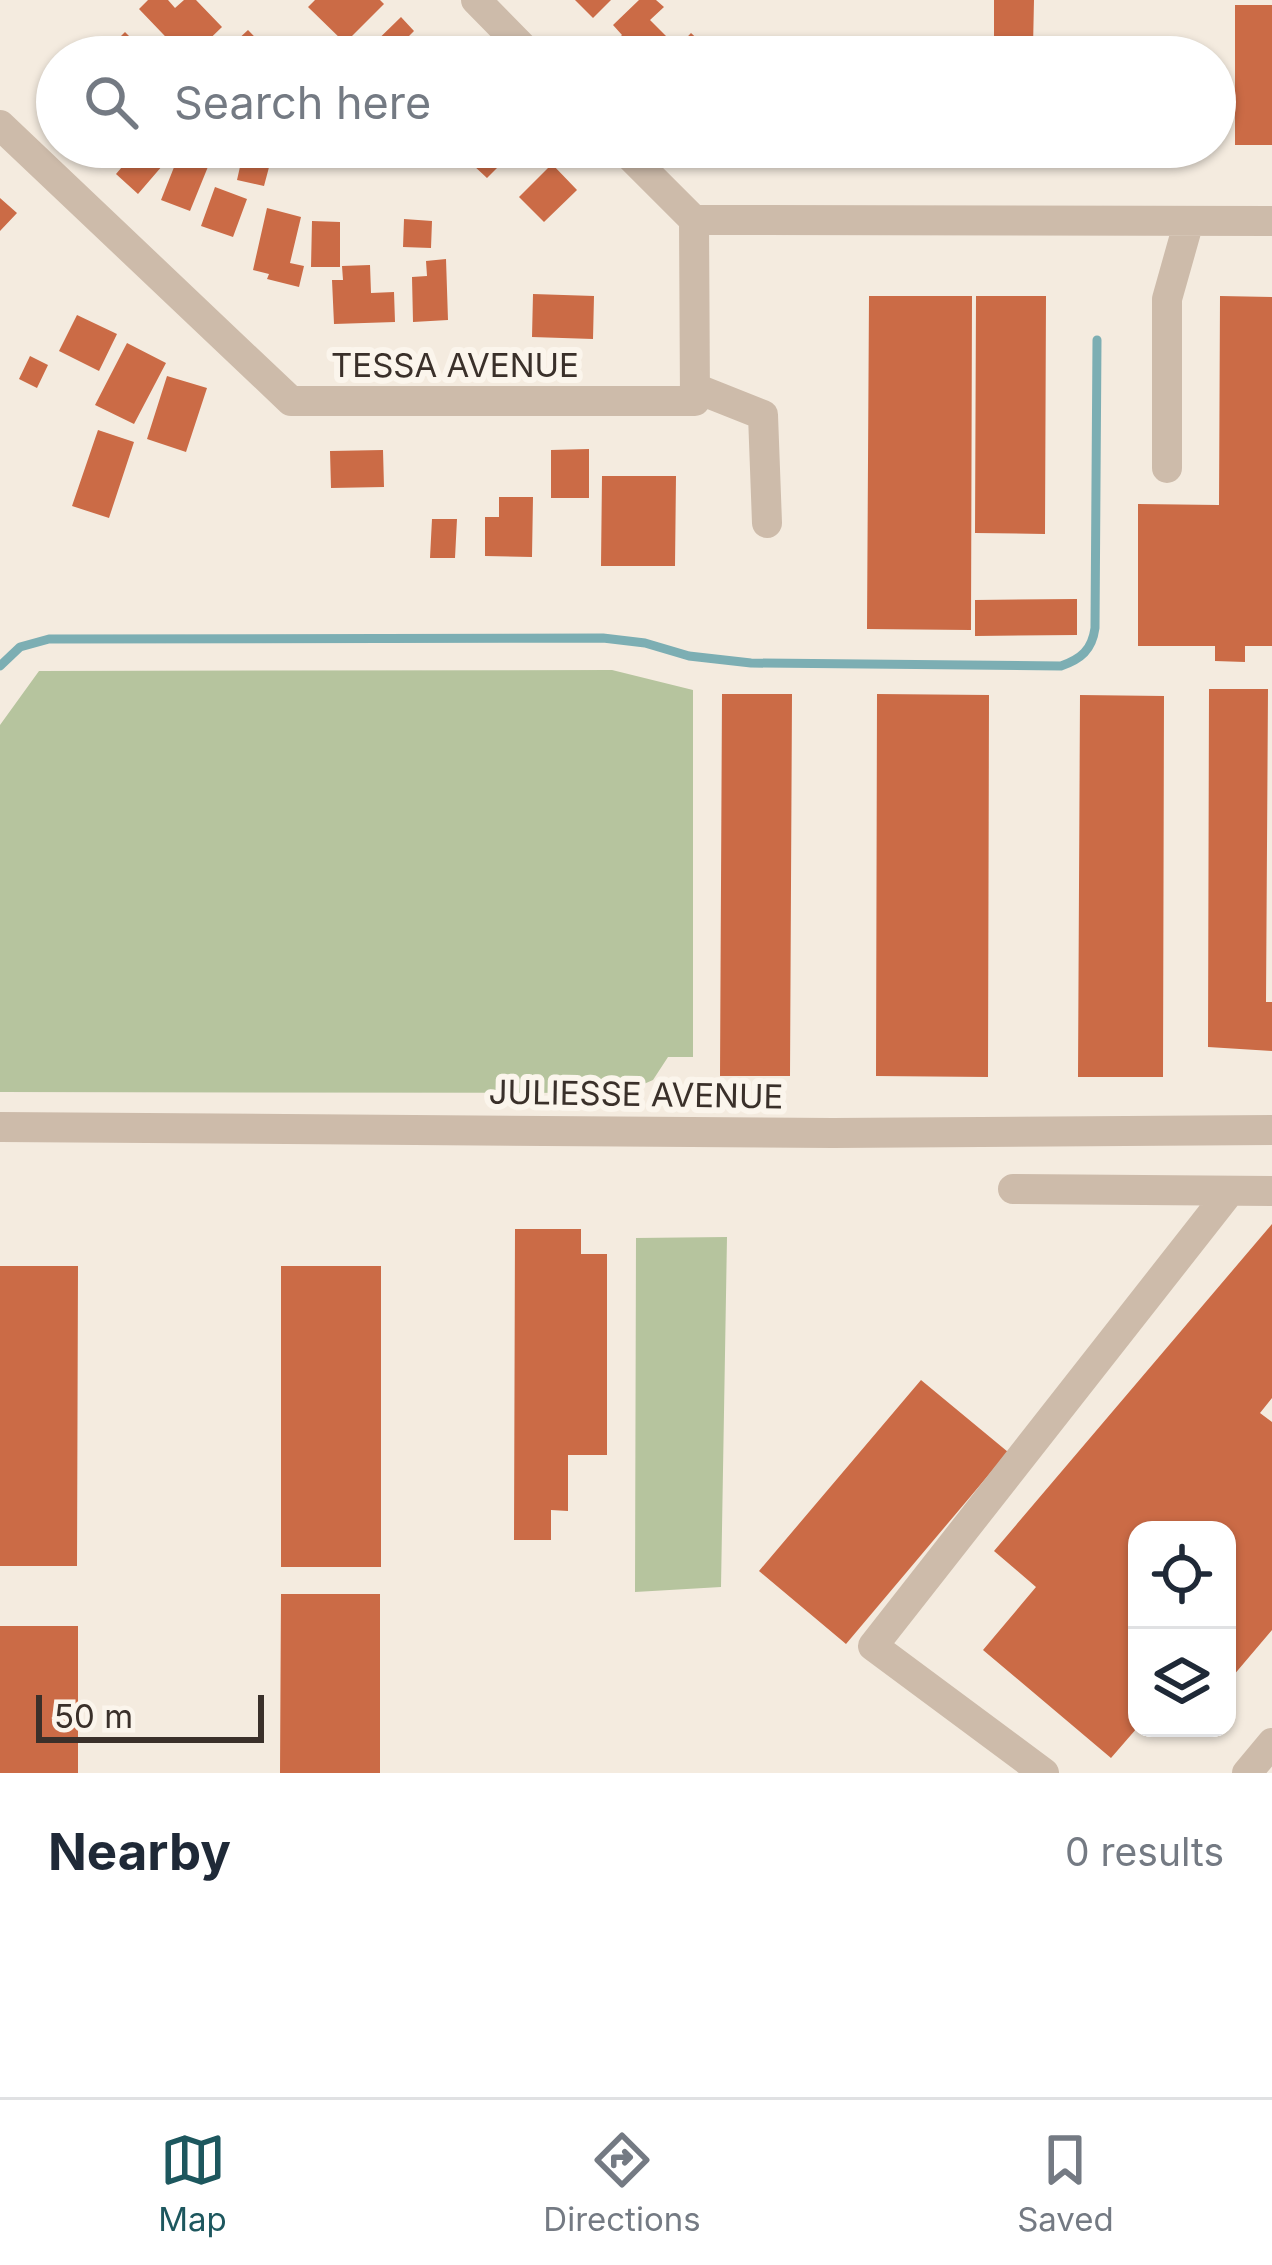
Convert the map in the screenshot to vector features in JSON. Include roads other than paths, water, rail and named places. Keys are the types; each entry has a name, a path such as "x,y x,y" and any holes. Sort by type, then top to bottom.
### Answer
{"street":[{"path":"476,0 511,36"},
{"name":"TESSA AVENUE","path":"0,125 36,159"},
{"name":"TESSA AVENUE","path":"46,168 291,400 695,400 695,388"},
{"path":"642,168 694,220 695,388 763,415 767,523"},
{"path":"694,220 1272,221"},
{"path":"1167,468 1167,299 1189,221"},
{"name":"JULIESSE AVENUE","path":"0,1127 833,1133 1272,1130"},
{"path":"1013,1189 1272,1191"},
{"path":"1044,1773 873,1646 1230,1191"},
{"path":"1247,1773 1272,1744"}],"waterway":[{"path":"0,666 20,647 49,639 603,638 751,663 1061,666 1084,653 1095,628 1097,340"}]}
